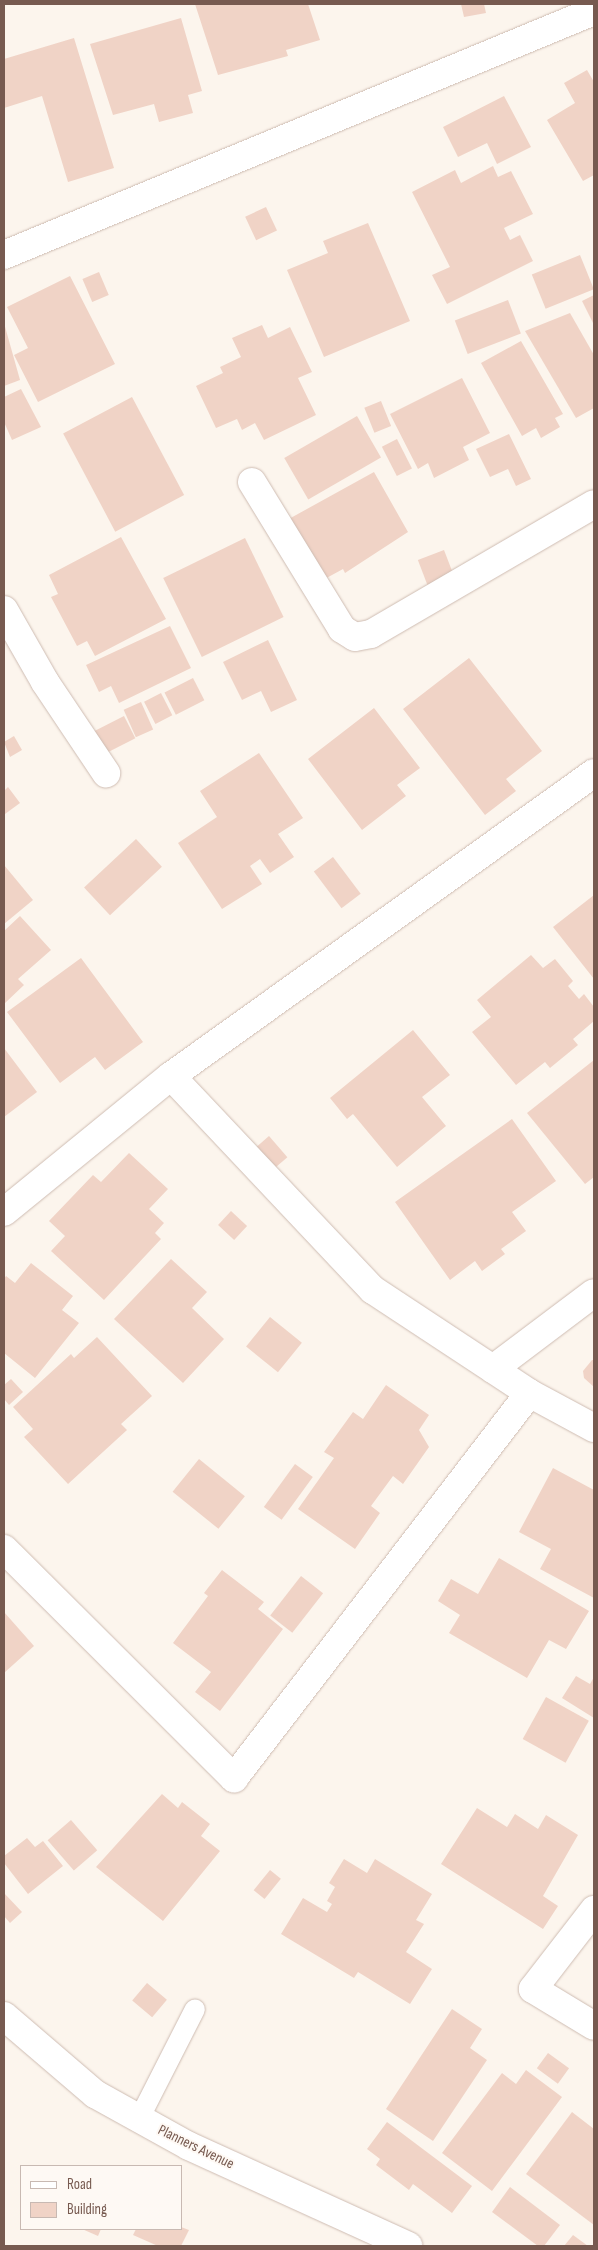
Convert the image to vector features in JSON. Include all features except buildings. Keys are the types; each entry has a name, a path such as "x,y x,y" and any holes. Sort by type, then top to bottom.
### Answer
{"street":[{"path":"4,255 594,11"},
{"path":"252,482 342,629 355,637 371,634 594,504"},
{"path":"4,610 45,682 106,773"},
{"path":"4,1212 171,1076 594,773"},
{"path":"171,1076 373,1290 529,1393 594,1428"},
{"path":"493,1369 594,1293"},
{"path":"4,1549 234,1778 529,1393"},
{"path":"594,1910 533,1989 594,2026"},
{"name":"Planners Avenue","path":"4,2016 95,2094 139,2119 393,2243"}],"lane":[{"path":"139,2119 195,2009"}]}
